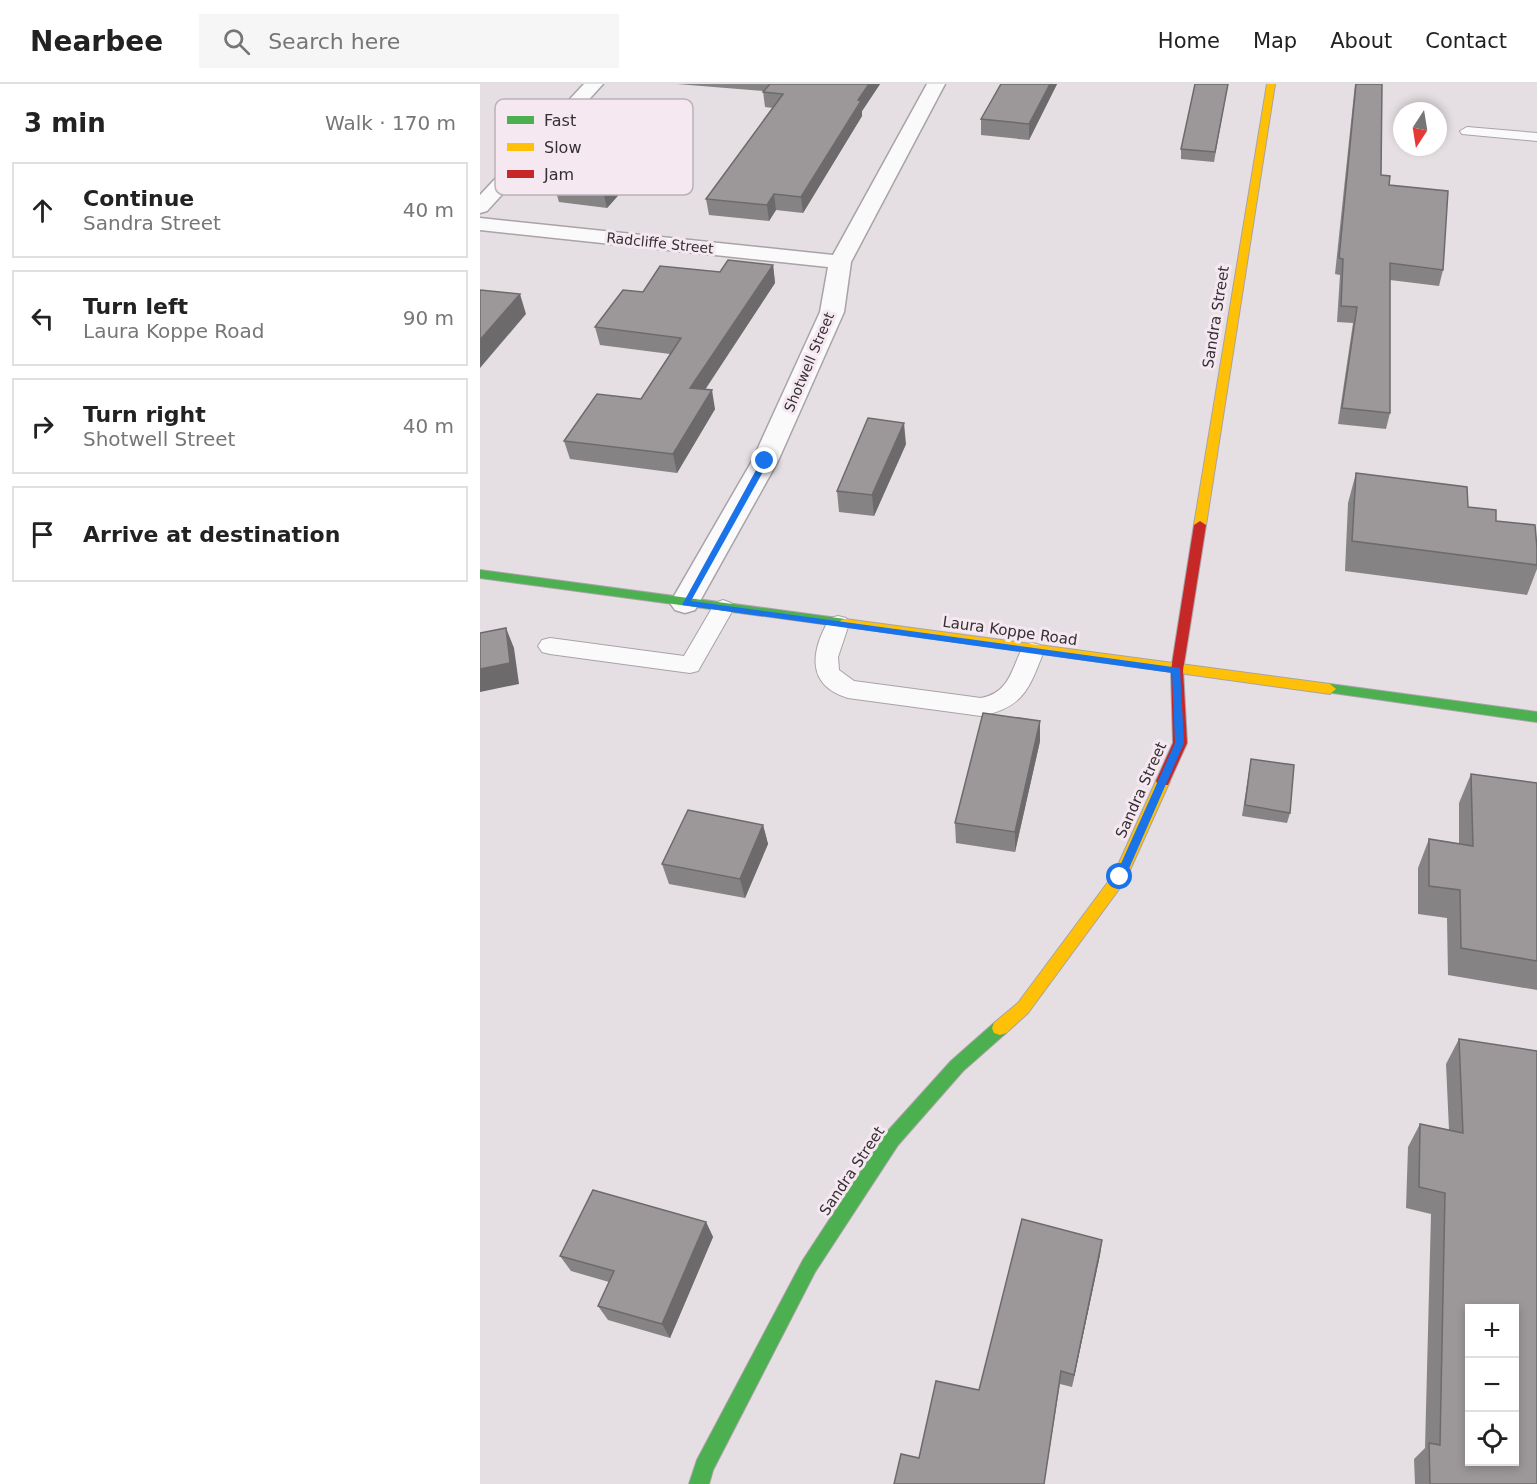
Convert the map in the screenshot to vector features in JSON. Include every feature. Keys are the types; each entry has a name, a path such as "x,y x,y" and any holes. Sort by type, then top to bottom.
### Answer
{"street":[{"path":"580,99 594,84"},
{"name":"Shotwell Street","path":"685,603 765,461 832,312 840,262 936,84"},
{"name":"Sandra Street","path":"699,1484 704,1467 809,1266 892,1139 957,1066 1023,1008 1120,877 1180,743 1177,670 1271,84"},
{"path":"480,207 495,191"},
{"name":"Radcliffe Street","path":"480,224 840,262"},
{"name":"Laura Koppe Road","path":"480,574 1032,651 1537,717"}],"lane":[{"path":"1467,131 1537,137"},
{"path":"550,646 690,665 723,608"},
{"path":"838,624 826,657 828,674 848,689 981,707 999,705 1015,693 1032,651"}],"building":[{"path":"770,84 869,84 858,100 861,101 801,197 774,194 767,205 706,199 783,94 763,92"},
{"path":"1001,84 1050,84 1029,124 981,119"},
{"path":"1195,84 1228,84 1215,152 1181,149"},
{"path":"1356,84 1382,84 1381,175 1390,176 1389,185 1448,191 1443,270 1390,263 1390,413 1342,408 1357,307 1341,306 1343,259 1339,258"},
{"path":"728,260 773,265 690,388 712,390 673,454 564,441 597,394 641,399 681,338 595,327 623,290 643,292 660,266 720,272"},
{"path":"480,290 520,294 480,340"},
{"path":"868,418 904,423 872,495 837,491"},
{"path":"1356,473 1467,487 1468,507 1496,510 1496,521 1535,525 1537,565 1352,541"},
{"path":"506,628 510,663 480,669 480,633"},
{"path":"983,713 1040,721 1015,832 955,823"},
{"path":"1251,759 1294,765 1290,813 1245,805"},
{"path":"1471,774 1537,783 1537,961 1461,948 1460,890 1429,886 1429,839 1473,846"},
{"path":"688,810 763,825 740,879 662,864"},
{"path":"1459,1039 1537,1051 1537,1484 1430,1484 1429,1443 1440,1445 1445,1193 1419,1187 1420,1124 1463,1133"},
{"path":"593,1190 706,1222 662,1324 598,1306 614,1271 560,1256"},
{"path":"1022,1219 1102,1240 1074,1375 1061,1371 1044,1484 894,1484 901,1454 919,1458 936,1381 979,1390"}],"traffic: fast":[{"path":"480,574 845,623"},
{"path":"1330,689 1537,717"},
{"path":"699,1484 704,1467 809,1266 892,1139 957,1066 1000,1028"}],"traffic: slow":[{"path":"1200,525 1271,84"},
{"path":"845,623 1330,689"},
{"path":"1000,1028 1023,1008 1120,877 1163,781"}],"traffic: jam":[{"path":"1163,781 1180,743 1177,670 1200,525"}],"route":[{"path":"765,461 685,603 1177,670 1180,743 1120,877"}]}
